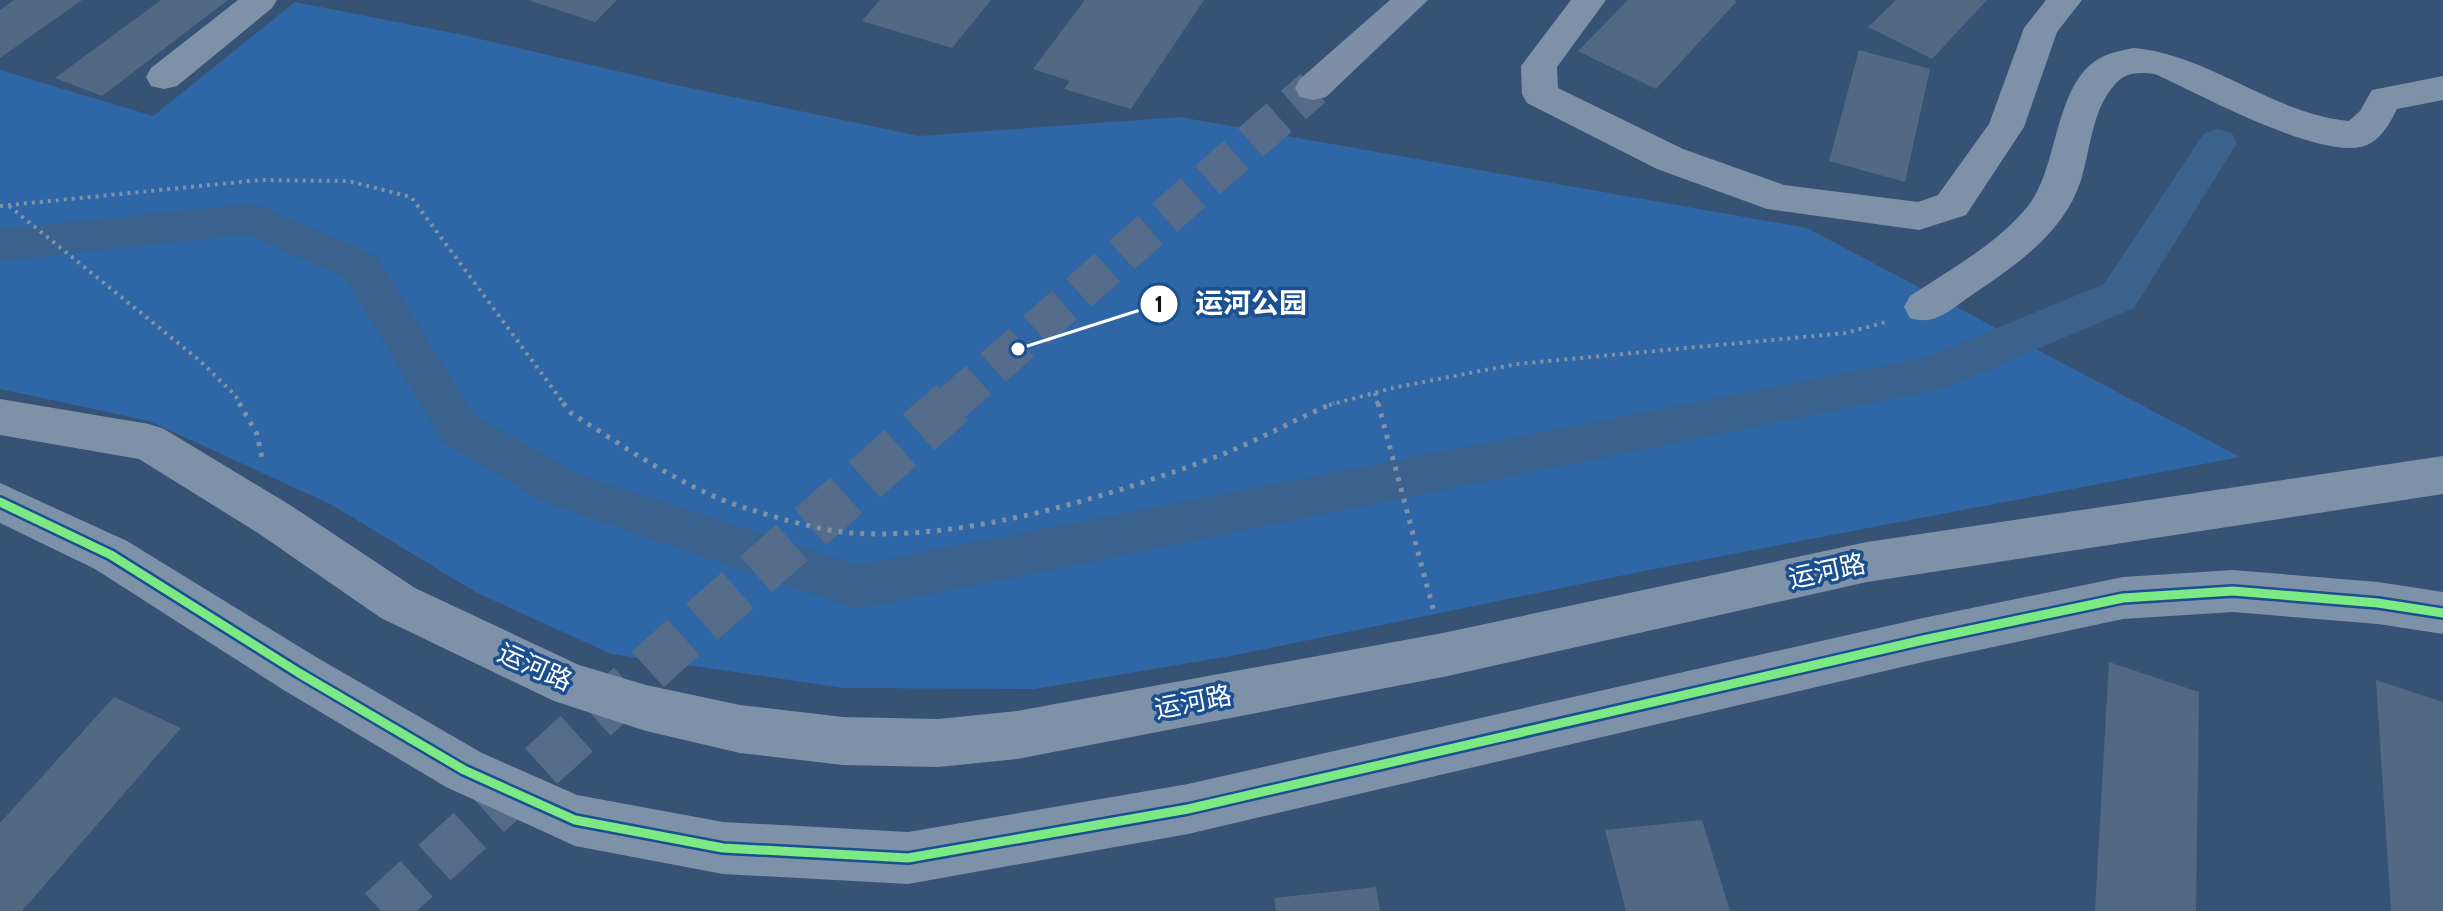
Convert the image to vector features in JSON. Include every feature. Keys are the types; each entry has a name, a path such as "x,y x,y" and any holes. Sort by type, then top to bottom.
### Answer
{"main road":[{"path":"1313,88 1411,0"}],"street":[{"path":"164,77 260,0"},
{"path":"1589,0 1539,66 1540,94 1670,159 1781,199 1919,216 1952,205 2006,127 2041,28 2065,0"},
{"path":"1924,307 1986,265 2037,222 2061,184 2074,128 2089,90 2106,72 2130,60 2158,62 2290,122 2325,134 2357,135 2373,120 2385,99 2443,88"},
{"name":"运河路","path":"0,417 149,442 274,519 398,603 571,685 646,708 740,729 843,741 938,743 1017,735 1443,655 1867,562 2443,475"},
{"path":"0,502 111,555 299,673 464,770 575,820 723,848 908,858 1188,809 1923,640 2123,598 2233,591 2378,603 2443,613"}],"path":[{"path":"0,206 260,180 348,181 411,197 453,250 485,301 571,413 661,470 750,510 851,533 917,531 1014,517 1110,491 1220,455 1333,403 1375,393 1517,364 1846,333 1905,317 1924,307"},
{"path":"10,206 199,360 235,395 257,434 274,519"},
{"path":"1375,393 1423,564"}],"shaded area":[{"path":"295,2 463,35 676,85 919,136 1180,117 1807,228 2240,457 1649,570 1236,655 1035,689 844,688 611,654 477,593 332,505 149,421 0,389 0,70 153,116"}],"building":[{"path":"14,0 82,0 0,58 0,10"},
{"path":"161,0 228,0 102,96 55,78"},
{"path":"528,0 617,0 595,22"},
{"path":"880,0 991,0 952,48 862,21"},
{"path":"1085,0 1204,0 1131,109 1064,89 1070,81 1033,69"},
{"path":"1628,0 1737,1 1656,89 1578,51"},
{"path":"1896,0 1987,0 1932,59 1868,27"},
{"path":"1859,50 1930,69 1905,182 1829,161"},
{"path":"2109,662 2199,692 2196,911 2095,911"},
{"path":"2376,680 2443,702 2443,911 2391,911"},
{"path":"114,697 181,728 22,911 0,911 0,823"},
{"path":"1702,820 1730,911 1626,911 1605,830"},
{"path":"1376,887 1380,911 1276,911 1274,898"}],"waterway":[{"path":"0,245 251,219 361,267 458,428 563,489 857,587 1929,375 2119,296 2218,143"}],"tunnel":[{"path":"950,405 1313,88"},
{"path":"381,911 667,652 952,403"}],"cycle path":[{"path":"0,502 111,555 299,673 464,770 575,820 723,848 908,858 1188,809 1923,640 2123,598 2233,591 2378,603 2443,613"}],"place":[{"name":"运河公园","path":"1018,349"}]}
